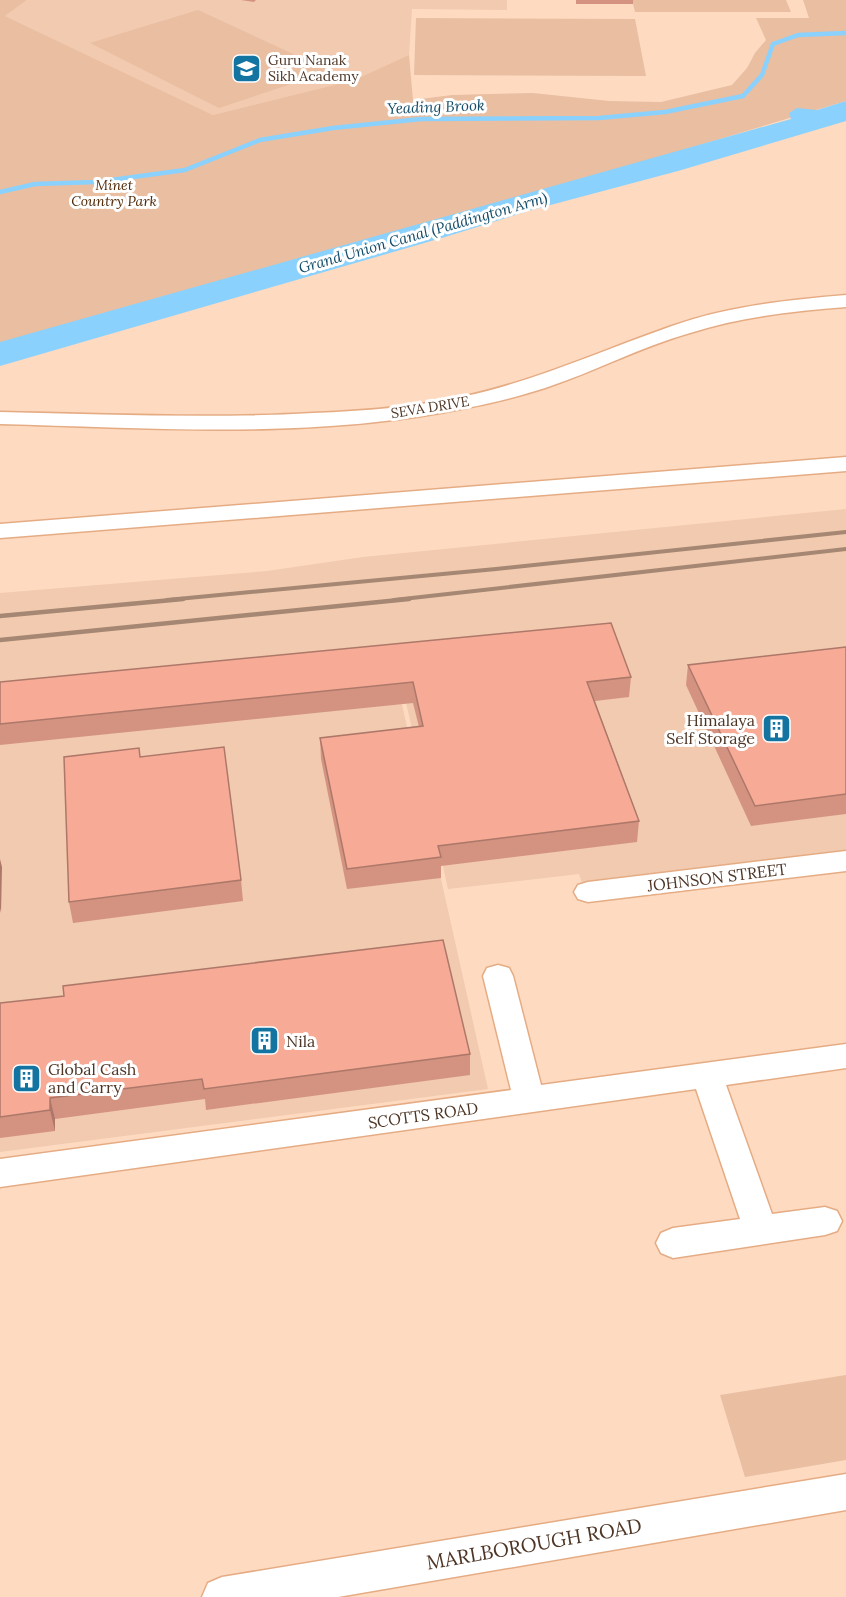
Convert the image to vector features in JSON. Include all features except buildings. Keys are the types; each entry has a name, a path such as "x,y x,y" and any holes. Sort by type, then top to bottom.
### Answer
{"street":[{"name":"SEVA DRIVE","path":"0,418 230,424 351,418 410,412 467,402 539,383 681,329 715,320 792,305 846,301"},
{"path":"0,531 846,464"},
{"name":"JOHNSON STREET","path":"588,892 846,861"},
{"path":"498,976 529,1100"},
{"name":"SCOTTS ROAD","path":"0,1173 846,1056"},
{"path":"707,1076 761,1231"},
{"path":"673,1243 825,1221"},
{"name":"MARLBOROUGH ROAD","path":"222,1597 846,1492"}],"shaded area":[{"name":"Guru Nanak Sikh Academy","path":"27,0 507,0 507,10 412,9 409,55 354,80 213,115 5,16"},
{"path":"846,509 846,855 584,889 579,874 448,889 394,649 390,651 488,1089 0,1152 0,593 267,571 363,557"}],"green space":[{"name":"Minet Country Park","path":"0,0 27,0 5,16 213,115 354,80 409,55 413,100 452,95 533,93 609,101 661,102 732,85 766,40 756,18 809,18 803,0 846,0 846,101 553,189 0,344"},
{"path":"632,0 786,0 791,12 635,12"},
{"path":"198,10 330,71 219,108 90,43"},
{"path":"416,18 635,19 646,76 414,75"},
{"path":"846,1375 846,1460 745,1477 720,1395"}],"water":[{"name":"Grand Union Canal (Paddington Arm)","path":"846,101 846,121 678,171 528,211 0,366 0,342 791,119 789,113 797,108 817,110"}],"waterway":[{"name":"Yeading Brook","path":"0,192 35,184 96,182 185,170 260,140 333,128 421,119 599,118 665,112 743,96 762,75 773,44 798,35 846,33"}],"railway":[{"path":"167,600 496,569 846,532"},
{"path":"394,600 846,549"},
{"path":"0,616 183,599"},
{"path":"0,640 409,599"}],"place":[{"name":"Guru Nanak Sikh Academy","path":"247,68"},
{"name":"Himalaya Self Storage","path":"776,729"},
{"name":"Nila","path":"265,1041"},
{"name":"Global Cash and Carry","path":"27,1078"}]}
